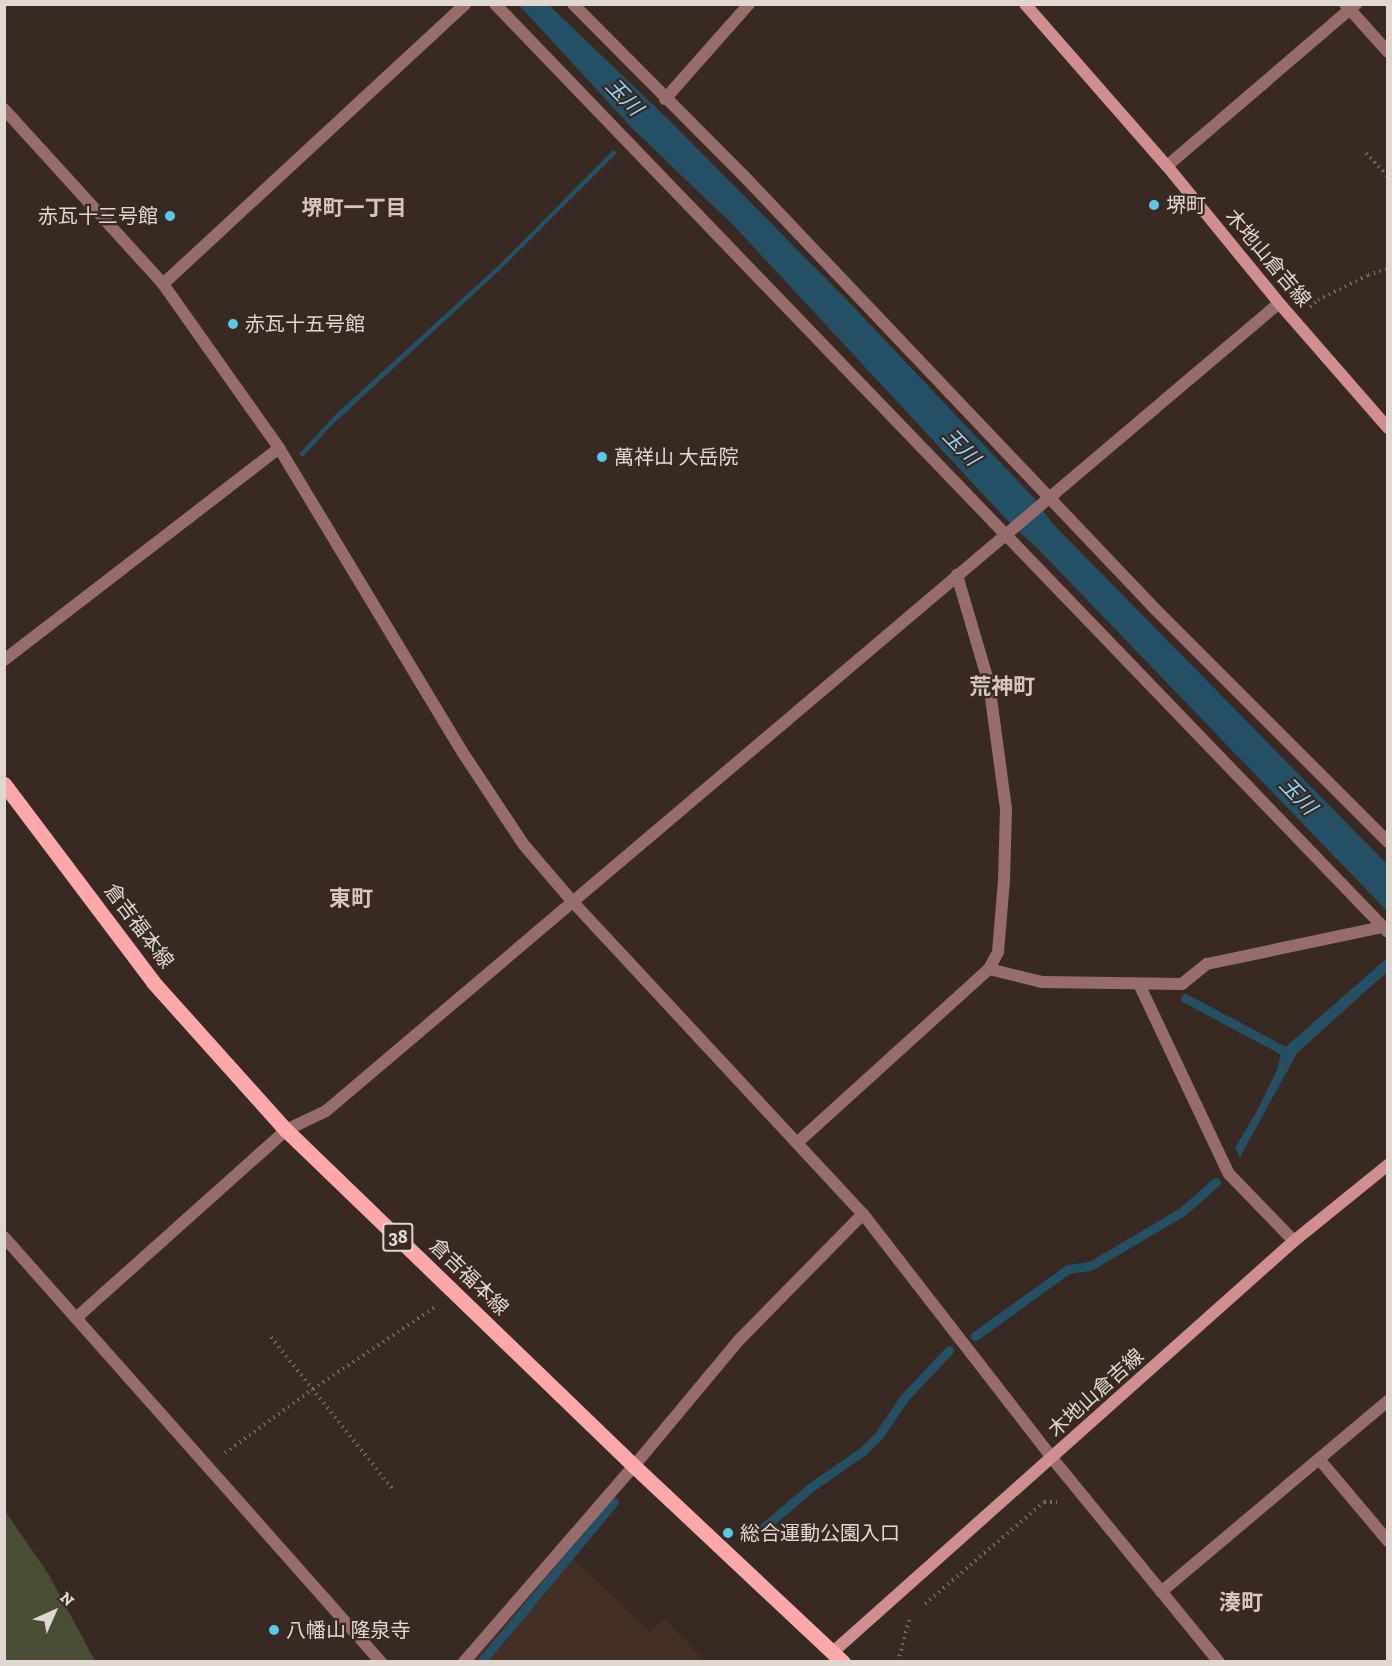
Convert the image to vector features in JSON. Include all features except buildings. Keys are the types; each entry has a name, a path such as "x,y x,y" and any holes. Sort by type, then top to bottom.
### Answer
{"main road":[{"name":"木地山倉吉線","path":"1024,4 1167,166 1279,303 1388,428"},
{"name":"倉吉福本線","path":"4,784 153,982 286,1130 833,1658"},
{"name":"木地山倉吉線","path":"833,1658 1294,1240 1388,1165"}],"street":[{"path":"163,284 465,4"},
{"path":"495,4 1385,930"},
{"path":"573,4 743,175 1155,609 1388,842"},
{"path":"665,99 749,4"},
{"path":"1167,166 1350,6 1388,52"},
{"path":"4,109 163,284 279,448 463,753 524,845 572,901 863,1214 1052,1458 1219,1662"},
{"path":"76,1318 286,1130 326,1111 957,575 1051,499 1279,303"},
{"path":"4,660 279,448"},
{"path":"798,1142 989,969 998,952 1004,881 1006,809 989,684 957,575"},
{"path":"989,969 1042,982 1182,984 1207,964 1385,930"},
{"path":"1139,984 1229,1174 1294,1240"},
{"path":"464,1662 634,1466 740,1339 863,1214"},
{"path":"4,1237 381,1662"},
{"path":"1161,1592 1388,1401"},
{"path":"1319,1459 1388,1541"}],"path":[{"path":"1366,153 1388,177"},
{"path":"1310,307 1348,285 1388,269"},
{"path":"208,1466 313,1389 435,1307"},
{"path":"271,1337 393,1490"},
{"path":"898,1662 909,1618 1044,1502 1065,1502"}],"shaded area":[{"path":"567,1552 650,1632 664,1619 705,1661 471,1662"}],"green space":[{"path":"5,1511 49,1575 95,1661 5,1661"}],"water":[{"name":"玉川","path":"519,5 549,5 672,123 848,301 1034,498 1052,523 1387,864 1387,911 1038,549 1006,519 735,227 632,128"},
{"path":"613,150 617,153 500,270 330,427 303,457 299,454 336,414 499,265"},
{"path":"1385,960 1387,972 1297,1053 1240,1157 1235,1148 1257,1111 1277,1070 1282,1050"}],"waterway":[{"path":"1185,998 1290,1054"},
{"path":"975,1336 1068,1269 1090,1266 1183,1211 1216,1182"},
{"path":"762,1529 811,1487 863,1451 879,1435 904,1398 949,1350"},
{"path":"481,1662 614,1502"}],"place":[{"name":"堺町","path":"1154,205"},
{"name":"赤瓦十三号館","path":"170,216"},
{"name":"赤瓦十五号館","path":"233,324"},
{"name":"萬祥山 大岳院","path":"602,457"},
{"name":"総合運動公園入口","path":"728,1533"},
{"name":"八幡山 隆泉寺","path":"274,1630"}],"district":[{"name":"堺町一丁目","path":"354,208"},
{"name":"荒神町","path":"1002,687"},
{"name":"東町","path":"351,899"},
{"name":"湊町","path":"1241,1603"}]}
